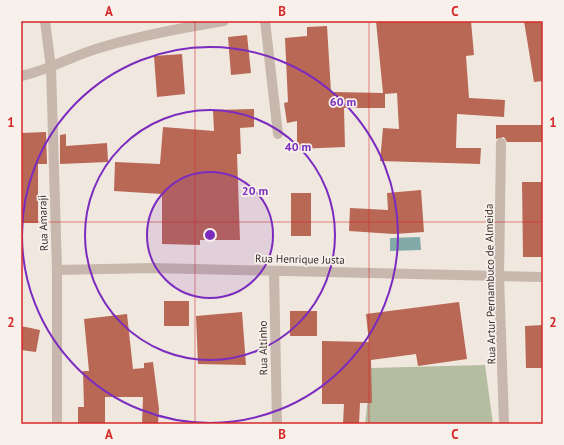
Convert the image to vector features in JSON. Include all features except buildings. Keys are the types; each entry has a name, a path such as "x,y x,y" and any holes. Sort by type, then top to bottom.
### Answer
{"street":[{"name":"Rua Amaraji","path":"45,21 50,68 57,270 58,424"},
{"path":"21,76 50,68 95,50 183,27 224,21"},
{"path":"265,21 278,134"},
{"name":"Rua Artur Pernambuco de Almeida","path":"501,143 499,276 504,424"},
{"name":"Rua Henrique Justa","path":"57,270 152,268 543,277"},
{"name":"Rua Altinho","path":"274,271 277,424"}],"green space":[{"path":"485,365 493,424 365,424 371,368"}],"water":[{"path":"420,237 421,250 390,251 390,238"}]}
